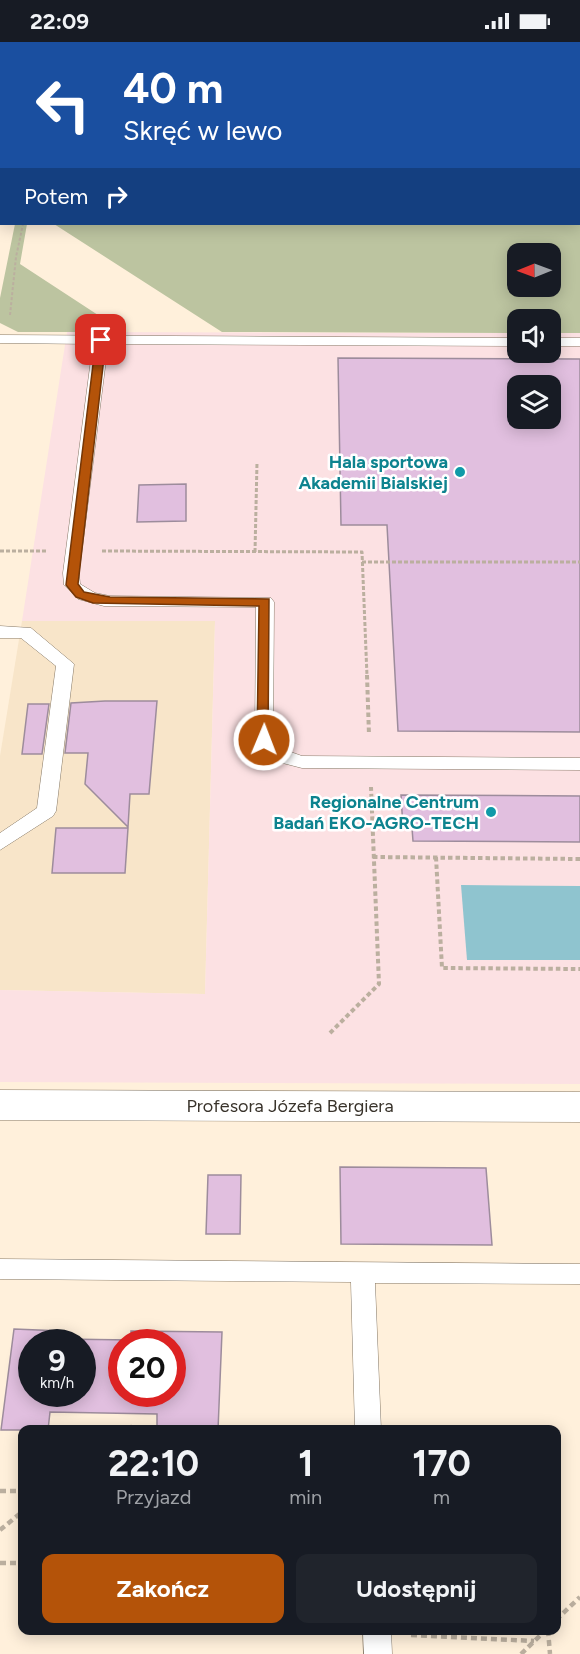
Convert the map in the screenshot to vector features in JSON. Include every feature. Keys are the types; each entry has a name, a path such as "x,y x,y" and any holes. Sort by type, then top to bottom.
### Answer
{"street":[{"name":"Profesora Józefa Bergiera","path":"0,1105 580,1107"}],"lane":[{"path":"6,339 507,342"},
{"path":"101,340 72,585 80,594 93,600 110,601 265,602 264,740 278,755 302,762 580,764"},
{"path":"561,342 580,342"},
{"path":"0,632 25,632 65,664 46,811 0,843"},
{"path":"0,1269 580,1274"},
{"path":"363,1273 368,1425"}],"path":[{"path":"6,339 23,225"},
{"path":"255,552 257,462"},
{"path":"362,562 580,562"},
{"path":"330,1033 379,984 370,762"},
{"path":"373,857 580,859"},
{"path":"436,857 442,968 580,969"},
{"path":"0,1491 18,1491"},
{"path":"0,1530 18,1515"},
{"path":"0,1563 18,1563"},
{"path":"561,1615 580,1597"},
{"path":"521,1654 541,1635"},
{"path":"548,1635 550,1654"},
{"path":"377,1639 534,1641"}],"shaded area":[{"path":"67,332 507,333 507,363 561,363 561,333 580,333 580,1084 0,1082 0,990 205,994 215,621 22,621"},
{"path":"22,621 215,621 205,994 0,990 0,756"}],"green space":[{"path":"15,225 27,225 20,264 124,332 18,332 0,323 0,298"},
{"path":"56,225 580,225 580,333 561,333 561,309 507,309 507,333 222,332"}],"water":[{"path":"461,885 580,886 580,960 467,960"}],"building":[{"path":"338,358 507,359 507,363 561,363 561,359 580,359 580,732 398,731 387,525 341,525"},
{"path":"186,484 186,521 137,522 139,485"},
{"path":"157,701 149,794 130,794 128,827 85,784 88,753 65,753 71,703"},
{"path":"28,704 49,704 42,754 22,754"},
{"name":"Regionalne Centrum Badań EKO-AGRO-TECH","path":"401,795 580,796 580,842 413,841 412,828 403,828"},
{"path":"56,828 128,828 125,873 52,873"},
{"path":"340,1167 486,1168 492,1245 341,1244"},
{"path":"208,1175 241,1175 240,1234 206,1234"},
{"path":"14,1329 18,1329 18,1407 96,1407 96,1340 108,1340 108,1407 186,1407 186,1332 222,1332 218,1425 157,1425 157,1414 50,1412 49,1425 18,1425 18,1430 1,1430"}],"place":[{"name":"Hala sportowa Akademii Bialskiej","path":"460,472"},
{"name":"Regionalne Centrum Badań EKO-AGRO-TECH","path":"491,812"}],"route":[{"path":"101,340 71,573 72,585 80,594 93,600 265,602 264,740"}]}
